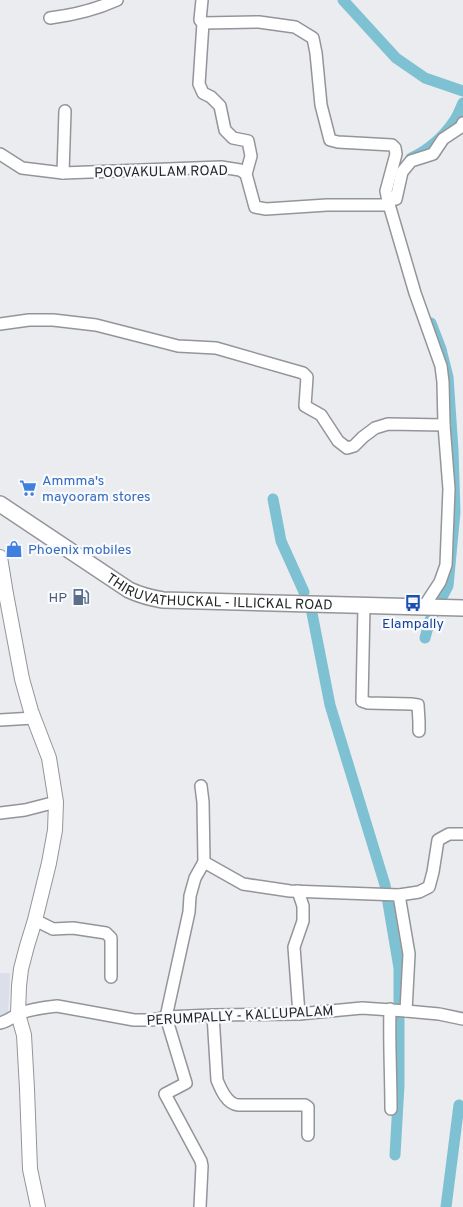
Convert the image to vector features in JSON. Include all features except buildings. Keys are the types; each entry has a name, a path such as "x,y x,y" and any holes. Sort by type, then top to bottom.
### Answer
{"main road":[{"name":"THIRUVATHUCKAL - ILLICKAL ROAD","path":"0,504 129,590 143,596 163,600 463,608"}],"street":[{"path":"50,18 102,8 117,0"},
{"path":"202,0 200,20 203,23 199,84 203,93 211,97 220,106 226,130 233,138 248,141 250,156 246,174"},
{"path":"203,23 259,22 295,27 312,38 316,53 321,105 330,140 392,145 395,148 396,154 386,191 391,201 413,286 441,366 443,382 449,489 446,565 433,608"},
{"path":"63,173 65,111"},
{"path":"391,201 402,172 411,161 432,154 443,139 463,124"},
{"name":"POOVAKULAM ROAD","path":"0,154 22,168 63,173 221,167 240,170 246,174 255,207 266,209 391,201"},
{"path":"0,324 29,320 53,320 96,325 178,346 216,348 302,373 307,377 305,406 321,415 338,441 347,448 354,446 374,428 388,424 444,425"},
{"path":"0,557 3,594 22,679 48,758 56,802 55,830 47,871 21,968 18,1014 24,1035 30,1169 38,1207"},
{"path":"364,606 362,701 368,703 418,705 419,731"},
{"path":"0,720 34,718"},
{"path":"200,1207 201,1161 165,1094 186,1083 166,1017 189,912 190,896 195,878 204,862 204,802 201,786"},
{"path":"0,813 25,810 56,802"},
{"path":"204,862 243,884 290,891 390,895 419,892 429,887 438,840 448,834 463,834"},
{"path":"298,891 303,906 303,921 294,947 299,1014"},
{"path":"390,895 409,954 406,1011"},
{"path":"35,920 53,929 73,928 106,933 110,938 111,977"},
{"name":"PERUMPALLY - KALLUPALAM","path":"0,1023 7,1022 18,1014 57,1006 134,1020 213,1015 299,1014 362,1008 439,1014 463,1020"},
{"path":"390,1009 391,1109"},
{"path":"213,1015 217,1080 229,1102 238,1105 305,1105 308,1107 308,1135"}],"shaded area":[{"path":"0,973 10,973 8,1017 0,1018"}],"waterway":[{"path":"343,0 396,58 425,78 463,91"},
{"path":"411,158 429,147 450,127 463,103"},
{"path":"425,638 430,620 448,586 455,512 448,377 441,349 431,323"},
{"path":"273,499 281,541 304,592"},
{"path":"311,608 330,705 385,885 399,968 399,1085 395,1155"},
{"path":"446,1207 459,1105"}],"place":[{"name":"Ammma's mayooram stores","path":"28,488"},
{"name":"Phoenix mobiles","path":"14,549"},
{"name":"HP","path":"81,597"},
{"name":"Elampally","path":"413,603"}]}
